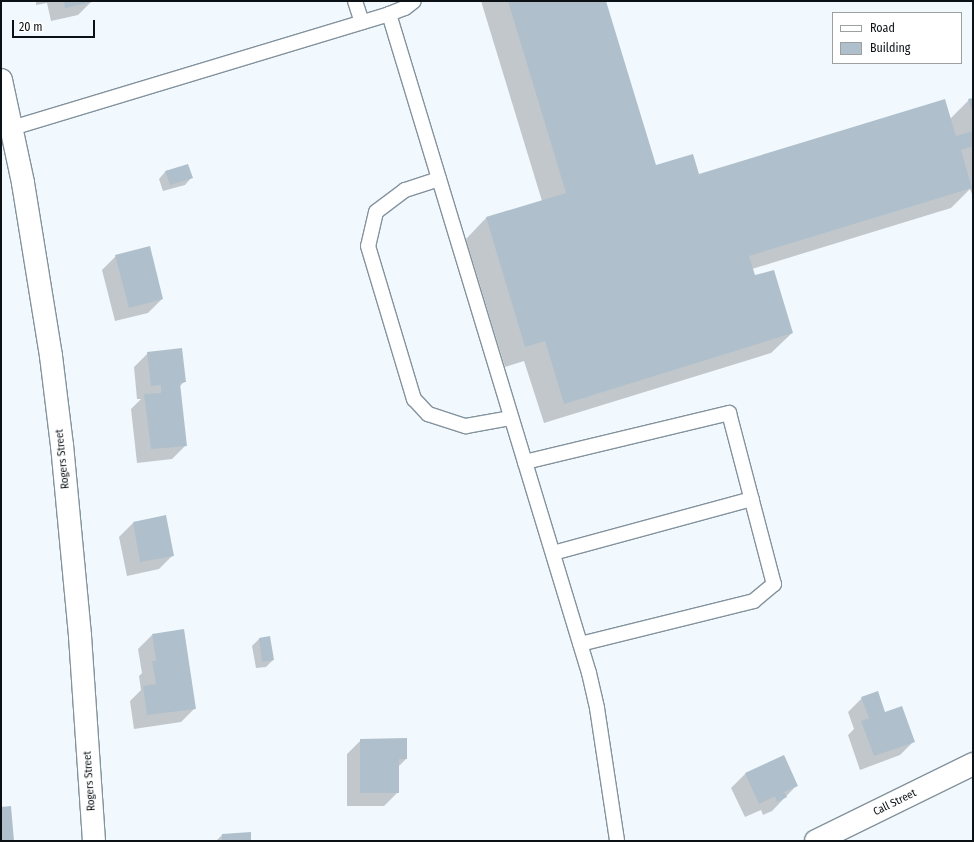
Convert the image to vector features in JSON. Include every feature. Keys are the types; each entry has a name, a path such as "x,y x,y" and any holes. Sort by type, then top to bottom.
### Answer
{"main road":[{"name":"Rogers Street","path":"1,80 12,128 36,260 51,356 62,445 80,636 94,841"},
{"name":"Call Street","path":"816,841 973,764"}],"lane":[{"path":"355,1 362,22"},
{"path":"12,128 389,14 405,8 414,1"},
{"path":"389,14 580,644 597,708 618,841"},
{"path":"439,179 405,190 376,212 368,246 414,399 428,414 466,426 512,418"},
{"path":"525,462 728,412 774,584 754,601 580,644"},
{"path":"553,553 752,499"}],"building":[{"path":"64,1 92,1 92,2 65,8"},
{"path":"508,1 606,1 656,165 693,154 699,174 945,99 956,136 973,131 973,146 961,150 972,188 749,256 755,275 774,270 793,333 564,404 545,341 525,347 486,217 566,193"},
{"path":"973,98 973,114 968,99"},
{"path":"188,164 193,178 170,185 165,171"},
{"path":"150,246 163,299 129,308 115,255"},
{"path":"182,348 186,382 180,383 187,446 151,449 144,394 161,393 161,385 151,386 147,352"},
{"path":"166,515 174,556 140,562 133,522"},
{"path":"184,629 196,709 147,715 143,686 156,684 152,661 156,661 152,634"},
{"path":"270,636 274,660 262,662 259,638"},
{"path":"878,691 885,712 902,706 915,742 874,756 861,721 869,718 861,697"},
{"path":"407,738 407,759 399,759 399,793 360,793 360,739"},
{"path":"784,755 798,786 784,792 787,797 777,802 775,796 759,804 745,773"},
{"path":"11,806 14,841 1,841 1,807"},
{"path":"251,832 251,841 222,841 222,834"}]}
